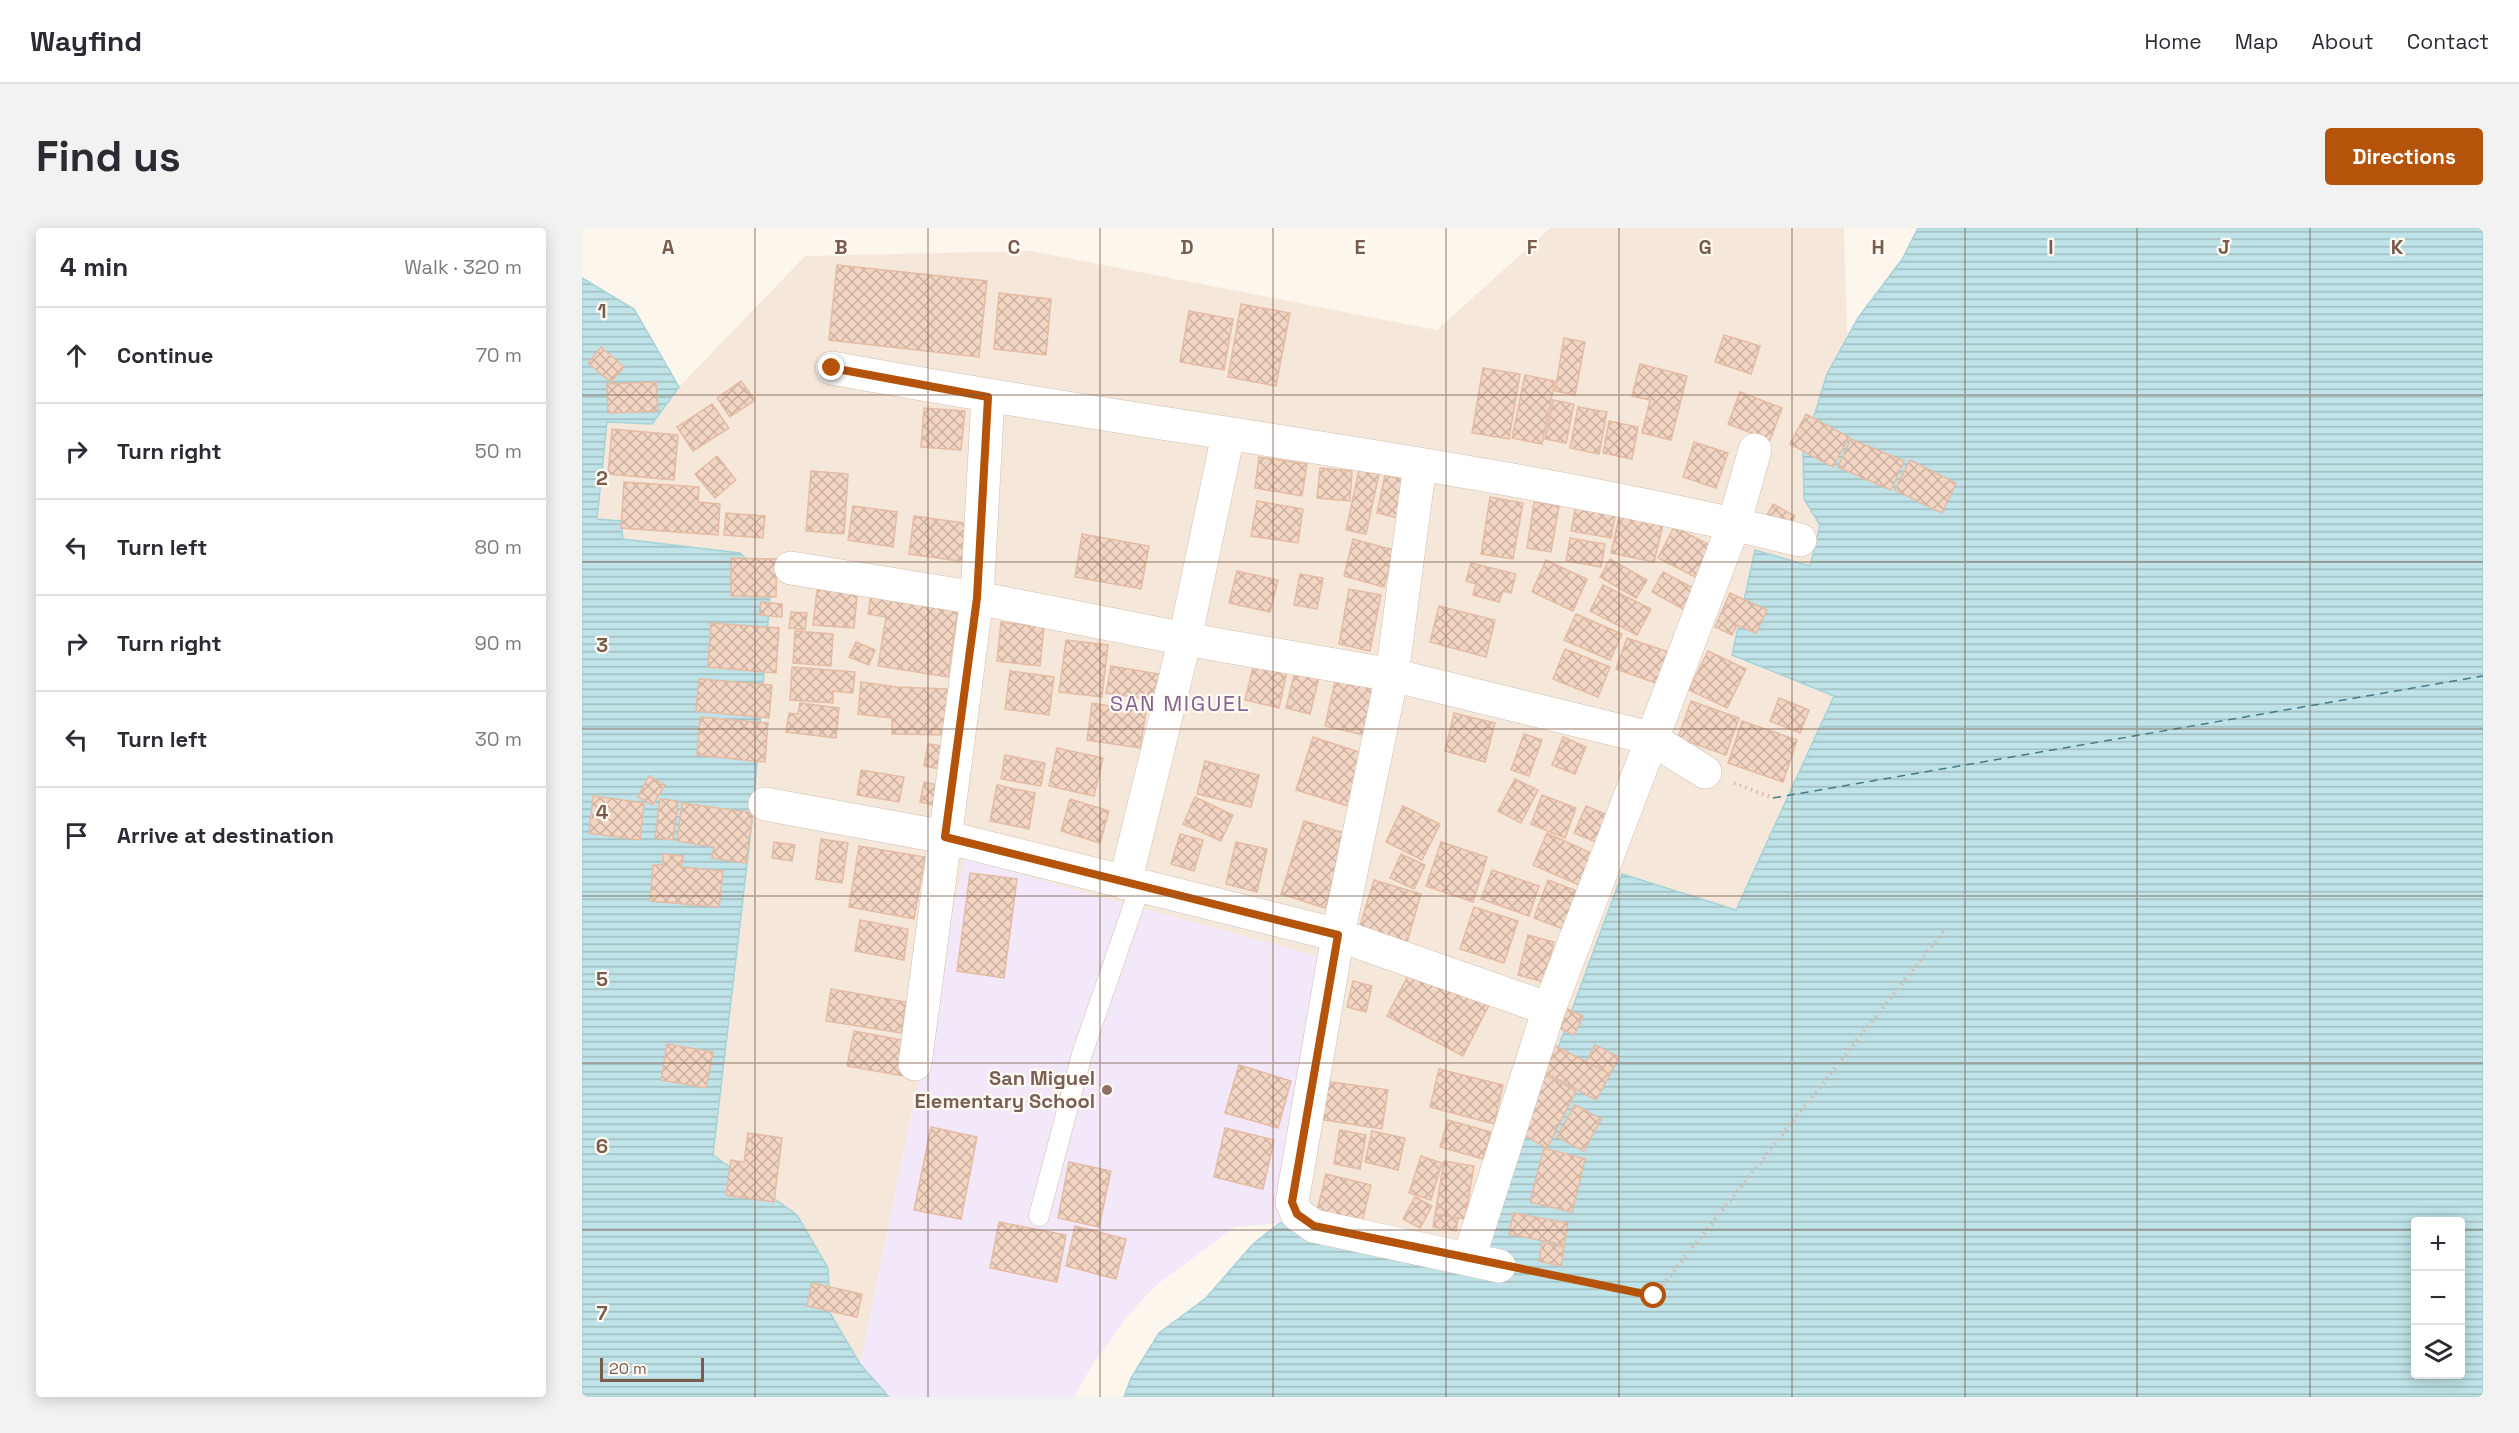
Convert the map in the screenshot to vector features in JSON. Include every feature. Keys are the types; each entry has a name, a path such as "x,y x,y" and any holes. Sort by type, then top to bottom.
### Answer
{"street":[{"path":"832,368 988,397 1420,464 1618,498 1800,540"},
{"path":"915,1064 977,598 988,397"},
{"path":"1133,885 1227,435"},
{"path":"1420,464 1392,675 1338,935 1293,1208 1297,1214 1314,1226 1484,1262 1549,1009 1650,738 1734,524 1755,450"},
{"path":"791,568 977,598 1185,639 1392,675 1650,738 1705,772"},
{"path":"765,804 945,837 1338,935 1549,1009"}],"lane":[{"path":"1039,1216 1082,1054 1133,885"}],"path":[{"path":"1484,1262 1654,1296 1944,931"}],"shaded area":[{"path":"1550,228 1844,228 1847,338 1828,374 1804,499 1821,525 1809,567 1755,550 1834,695 1736,910 1622,874 1479,1262 1280,1223 1316,956 964,860 860,1364 830,1313 828,1268 797,1215 713,1155 740,553 623,539 597,519 606,421 652,424 679,387 805,256 1032,251 1437,330"},
{"name":"San Miguel Elementary School","path":"964,859 1317,956 1280,1223 1235,1227 1156,1285 1125,1319 1093,1364 1074,1397 889,1397 860,1364"}],"water":[{"path":"1918,228 2483,228 2483,1397 1124,1397 1131,1378 1159,1333 1206,1298 1253,1244 1280,1223 1479,1262 1622,874 1736,910 1834,696 1732,655 1755,550 1810,566 1820,525 1804,499 1803,452 1827,374 1858,318 1903,258"},
{"path":"582,278 634,309 679,387 652,424 607,422 597,519 621,521 623,539 740,553 771,583 753,813 713,1155 797,1215 828,1268 830,1313 860,1364 889,1397 582,1397"}],"building":[{"path":"837,265 987,281 979,357 829,340"},
{"path":"999,293 1051,299 1046,355 994,349"},
{"path":"1241,304 1290,313 1276,386 1228,377"},
{"path":"1189,311 1233,319 1224,370 1180,362"},
{"path":"1724,335 1760,346 1751,374 1715,362"},
{"path":"1564,338 1585,342 1575,395 1555,391"},
{"path":"601,347 624,367 611,382 588,363"},
{"path":"1640,364 1687,376 1671,440 1642,433 1650,400 1632,396"},
{"path":"1483,368 1520,374 1509,439 1472,433"},
{"path":"1525,375 1555,381 1542,444 1512,438"},
{"path":"741,381 755,400 730,417 717,398"},
{"path":"656,382 658,411 608,413 607,384"},
{"path":"1740,392 1782,408 1770,440 1728,424"},
{"path":"1553,400 1574,404 1566,443 1545,439"},
{"path":"712,404 729,428 693,451 677,427"},
{"path":"1578,407 1607,412 1599,454 1570,448"},
{"path":"924,408 965,411 961,450 921,447"},
{"path":"1806,414 1849,437 1833,467 1790,444"},
{"path":"1609,421 1638,427 1632,459 1603,453"},
{"path":"612,429 678,435 674,480 608,474"},
{"path":"1851,439 1904,461 1891,490 1838,467"},
{"path":"1694,442 1728,453 1716,488 1683,477"},
{"path":"717,456 736,480 715,498 695,474"},
{"path":"1259,457 1307,464 1302,496 1255,488"},
{"path":"1910,460 1956,483 1942,513 1895,490"},
{"path":"1320,468 1352,471 1350,501 1317,498"},
{"path":"1359,470 1379,474 1366,534 1346,530"},
{"path":"811,471 848,474 844,534 806,531"},
{"path":"1385,475 1411,481 1402,519 1377,513"},
{"path":"624,482 699,487 698,502 720,504 718,535 621,528"},
{"path":"1490,497 1523,503 1513,559 1481,554"},
{"path":"1257,501 1303,509 1298,543 1251,536"},
{"path":"1534,502 1559,506 1551,552 1527,548"},
{"path":"1622,503 1666,513 1654,562 1611,553"},
{"path":"1576,504 1616,511 1611,538 1571,531"},
{"path":"1773,504 1795,516 1787,531 1765,519"},
{"path":"853,506 897,512 893,547 848,540"},
{"path":"726,513 765,516 763,538 724,535"},
{"path":"914,516 978,525 973,563 909,554"},
{"path":"1674,527 1718,549 1703,581 1658,558"},
{"path":"1082,534 1149,546 1141,589 1075,577"},
{"path":"1570,538 1605,544 1601,567 1566,561"},
{"path":"1353,539 1394,550 1384,587 1344,576"},
{"path":"731,558 777,559 776,597 731,596"},
{"path":"1610,559 1647,580 1636,598 1600,577"},
{"path":"1546,560 1587,579 1573,611 1532,592"},
{"path":"1471,563 1516,574 1511,593 1503,591 1499,602 1473,595 1476,584 1466,581"},
{"path":"1237,571 1278,580 1270,612 1229,603"},
{"path":"1663,572 1703,593 1692,614 1652,592"},
{"path":"1300,574 1323,578 1317,609 1294,605"},
{"path":"818,582 858,586 854,628 813,625"},
{"path":"1603,585 1651,609 1637,635 1590,611"},
{"path":"872,588 959,602 948,677 878,666 886,617 868,614"},
{"path":"1349,589 1381,595 1370,651 1339,644"},
{"path":"1730,593 1767,610 1756,633 1737,625 1732,635 1715,627"},
{"path":"761,602 782,604 782,617 759,615"},
{"path":"1439,606 1495,620 1486,657 1430,642"},
{"path":"791,612 807,613 805,630 789,628"},
{"path":"1576,614 1622,634 1610,660 1564,640"},
{"path":"1001,622 1044,627 1040,666 997,661"},
{"path":"711,623 779,628 776,673 708,667"},
{"path":"795,631 833,634 831,666 793,663"},
{"path":"1627,638 1675,654 1664,686 1616,669"},
{"path":"1066,640 1108,645 1102,697 1059,692"},
{"path":"856,642 875,650 869,665 849,657"},
{"path":"1565,649 1610,667 1598,697 1553,679"},
{"path":"1708,651 1746,669 1727,708 1689,690"},
{"path":"1256,655 1289,662 1279,708 1245,700"},
{"path":"1111,666 1159,674 1155,700 1106,693"},
{"path":"792,667 855,672 853,693 833,691 833,703 790,700"},
{"path":"1296,667 1320,673 1310,714 1286,708"},
{"path":"1010,671 1054,677 1049,715 1005,709"},
{"path":"1336,677 1379,687 1368,736 1325,726"},
{"path":"699,679 772,685 769,718 696,711"},
{"path":"861,682 897,687 948,689 947,735 892,734 892,718 858,714"},
{"path":"1779,698 1809,710 1800,733 1770,721"},
{"path":"1691,701 1739,718 1726,755 1678,738"},
{"path":"800,703 839,708 836,738 786,732 789,713 798,714"},
{"path":"1092,703 1146,712 1140,748 1087,740"},
{"path":"1454,713 1495,723 1485,762 1445,751"},
{"path":"700,717 768,723 765,762 697,755"},
{"path":"1742,721 1797,740 1783,782 1728,763"},
{"path":"1524,734 1542,740 1529,776 1511,770"},
{"path":"1313,737 1365,754 1348,806 1296,790"},
{"path":"1563,737 1586,747 1575,774 1552,765"},
{"path":"928,744 949,747 945,770 924,766"},
{"path":"1057,748 1103,758 1094,796 1049,786"},
{"path":"1005,755 1045,763 1041,786 1001,779"},
{"path":"1205,761 1259,775 1251,807 1197,794"},
{"path":"861,770 904,777 899,802 857,795"},
{"path":"649,776 665,785 653,805 638,797"},
{"path":"1515,779 1538,790 1521,823 1498,811"},
{"path":"924,782 942,786 938,806 920,802"},
{"path":"997,785 1035,793 1029,829 990,821"},
{"path":"1542,795 1576,808 1565,838 1531,824"},
{"path":"593,796 644,803 640,840 589,833"},
{"path":"1195,797 1233,815 1221,841 1183,824"},
{"path":"660,799 678,801 673,840 655,838"},
{"path":"1070,799 1109,811 1100,843 1061,831"},
{"path":"682,803 753,813 746,863 712,858 714,847 677,841"},
{"path":"1403,806 1440,824 1422,860 1386,842"},
{"path":"1586,806 1612,817 1601,844 1574,833"},
{"path":"1304,821 1348,834 1325,908 1281,894"},
{"path":"1547,833 1600,857 1586,888 1533,865"},
{"path":"1180,834 1203,840 1194,871 1171,864"},
{"path":"821,839 848,843 842,883 816,879"},
{"path":"774,842 795,845 792,861 772,858"},
{"path":"1236,842 1267,849 1257,892 1226,884"},
{"path":"1441,842 1487,857 1473,902 1426,886"},
{"path":"859,846 925,857 914,919 849,907"},
{"path":"663,854 683,856 681,867 723,871 719,907 650,901 653,865 663,865"},
{"path":"1401,854 1425,865 1414,889 1390,878"},
{"path":"1492,870 1539,886 1529,916 1481,899"},
{"path":"970,873 1017,879 1004,978 957,971"},
{"path":"1374,880 1421,894 1407,942 1359,929"},
{"path":"1548,880 1585,894 1571,932 1534,918"},
{"path":"1474,907 1518,921 1504,963 1460,949"},
{"path":"860,920 908,929 904,960 855,951"},
{"path":"1528,935 1554,942 1544,982 1518,975"},
{"path":"1414,964 1490,1003 1463,1056 1387,1016"},
{"path":"1353,981 1372,986 1366,1012 1347,1007"},
{"path":"831,989 906,1002 901,1033 826,1021"},
{"path":"1563,1007 1583,1016 1574,1035 1555,1026"},
{"path":"854,1031 908,1041 903,1076 847,1066"},
{"path":"667,1044 713,1052 706,1088 661,1080"},
{"path":"1552,1044 1610,1074 1596,1100 1539,1069"},
{"path":"1595,1045 1619,1057 1610,1074 1586,1062"},
{"path":"1239,1065 1291,1081 1278,1128 1225,1113"},
{"path":"1439,1069 1503,1085 1494,1124 1430,1107"},
{"path":"1544,1074 1576,1091 1547,1148 1515,1130"},
{"path":"1324,1081 1388,1090 1382,1129 1319,1119"},
{"path":"1575,1105 1601,1119 1584,1151 1557,1137"},
{"path":"1448,1120 1491,1132 1483,1159 1440,1147"},
{"path":"931,1127 977,1137 961,1219 914,1210"},
{"path":"1225,1128 1274,1140 1263,1189 1214,1177"},
{"path":"1340,1130 1366,1135 1360,1169 1334,1164"},
{"path":"1372,1131 1405,1138 1398,1170 1365,1162"},
{"path":"748,1133 782,1138 774,1202 726,1195 731,1160 744,1162"},
{"path":"1544,1148 1585,1159 1572,1212 1530,1202"},
{"path":"1421,1156 1442,1163 1431,1200 1409,1193"},
{"path":"1444,1161 1474,1166 1465,1219 1435,1214"},
{"path":"1069,1162 1111,1171 1099,1227 1058,1218"},
{"path":"1326,1174 1371,1185 1362,1222 1317,1211"},
{"path":"1415,1197 1432,1206 1420,1228 1403,1219"},
{"path":"1513,1213 1568,1223 1564,1245 1509,1234"},
{"path":"1435,1214 1458,1218 1456,1231 1433,1227"},
{"path":"999,1222 1066,1235 1057,1282 990,1268"},
{"path":"1075,1226 1126,1239 1116,1279 1066,1266"},
{"path":"1542,1243 1564,1247 1561,1266 1539,1261"},
{"path":"812,1283 862,1294 857,1317 807,1306"}],"ferry route":[{"path":"1773,798 2483,676"}],"place":[{"name":"San Miguel Elementary School","path":"1107,1090"}],"district":[{"name":"SAN MIGUEL","path":"1180,703"}],"route":[{"path":"832,368 988,397 977,598 945,837 1125,884 1338,935 1292,1202 1297,1214 1314,1226 1469,1257 1499,1266 1654,1296"}]}
